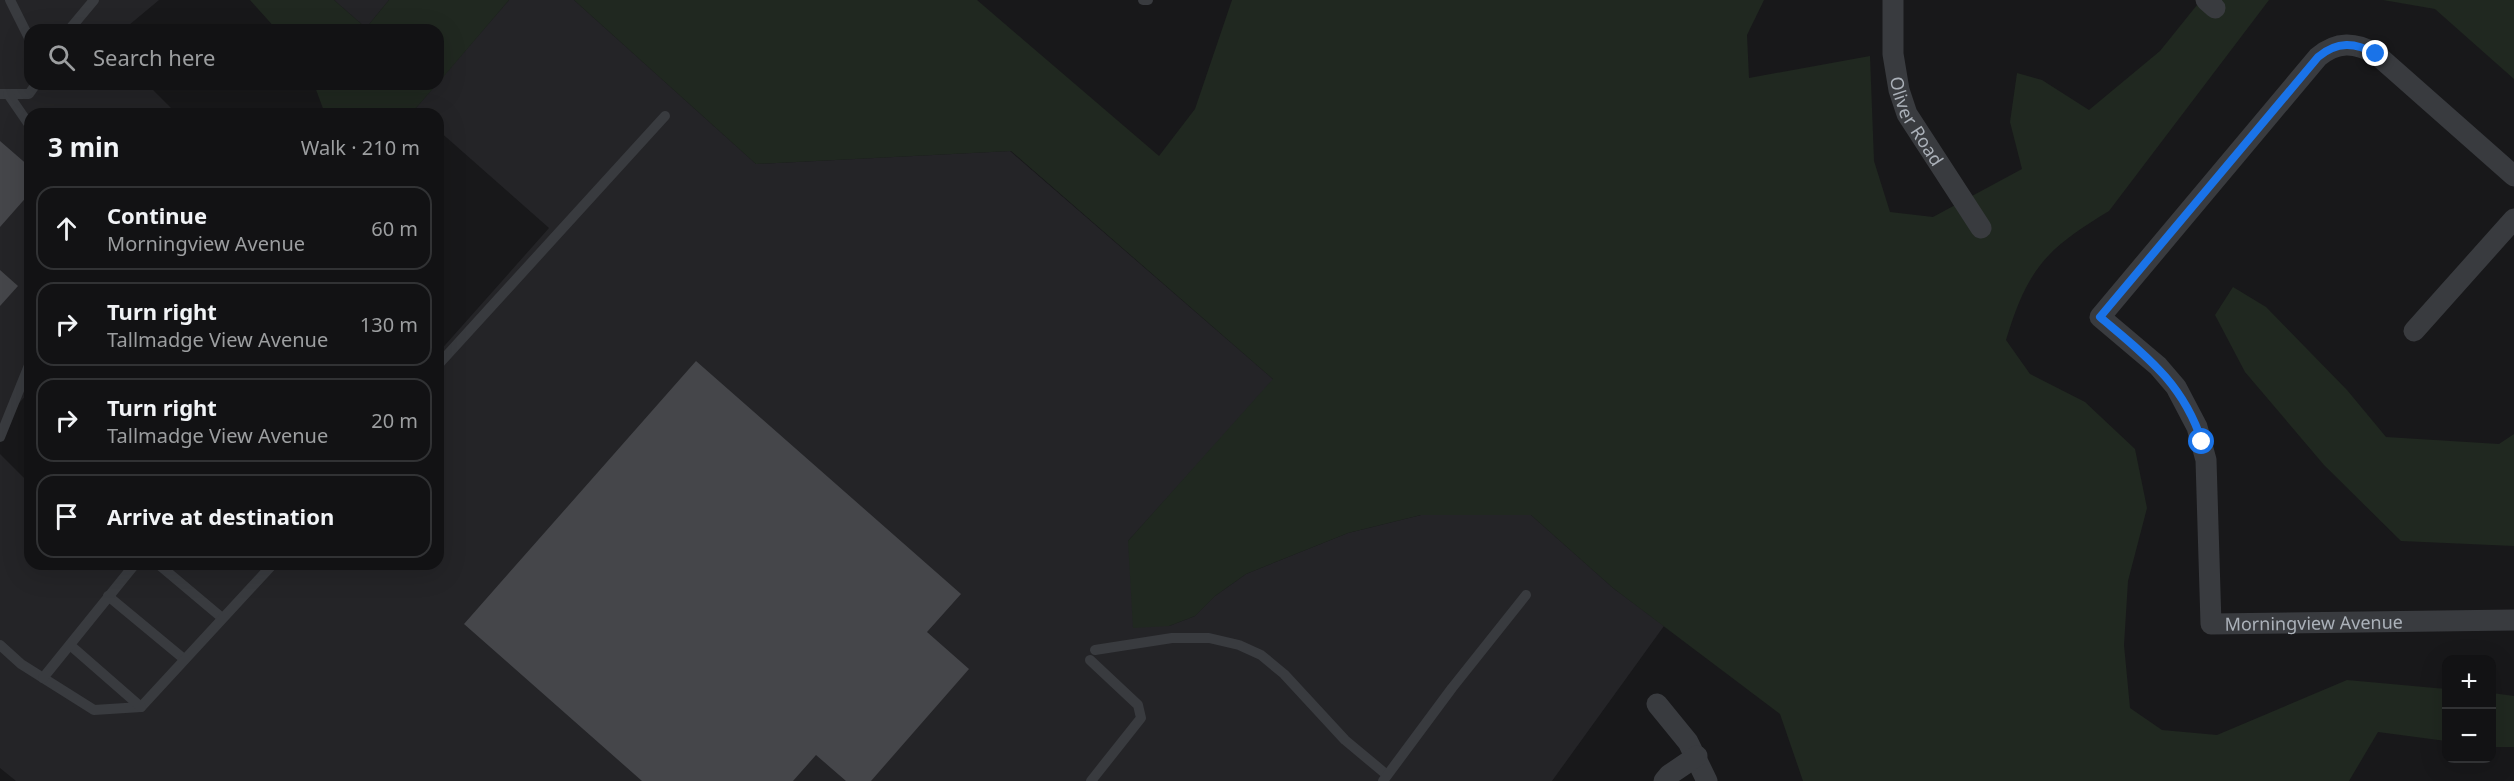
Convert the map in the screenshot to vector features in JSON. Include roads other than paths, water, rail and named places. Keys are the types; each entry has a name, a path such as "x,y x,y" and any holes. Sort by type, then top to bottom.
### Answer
{"street":[{"name":"Oliver Road","path":"1893,0 1893,54 1899,90 1907,114 1981,228"},
{"name":"Morningview Avenue","path":"2514,176 2411,84 2364,47 2339,45 2327,50 2100,317 2170,380 2197,427 2206,459 2211,624 2514,620"},
{"path":"2414,331 2514,219"},
{"path":"1658,704 1697,756 1707,781"},
{"path":"1664,781 1669,774 1697,756"}],"lane":[{"path":"10,0 24,28"},
{"path":"74,24 94,0"},
{"path":"4,94 29,94 32,90"},
{"path":"4,94 24,119"},
{"path":"444,358 665,116"},
{"path":"0,437 24,378"},
{"path":"43,678 130,570"},
{"path":"165,570 221,617"},
{"path":"0,645 43,678 94,710 141,707 221,617 267,570"},
{"path":"1091,781 1141,718 1138,705 1093,655 1172,638 1209,638 1239,645 1261,655 1284,674 1385,778 1526,595"},
{"path":"108,596 184,659"},
{"path":"70,645 141,707"}]}
